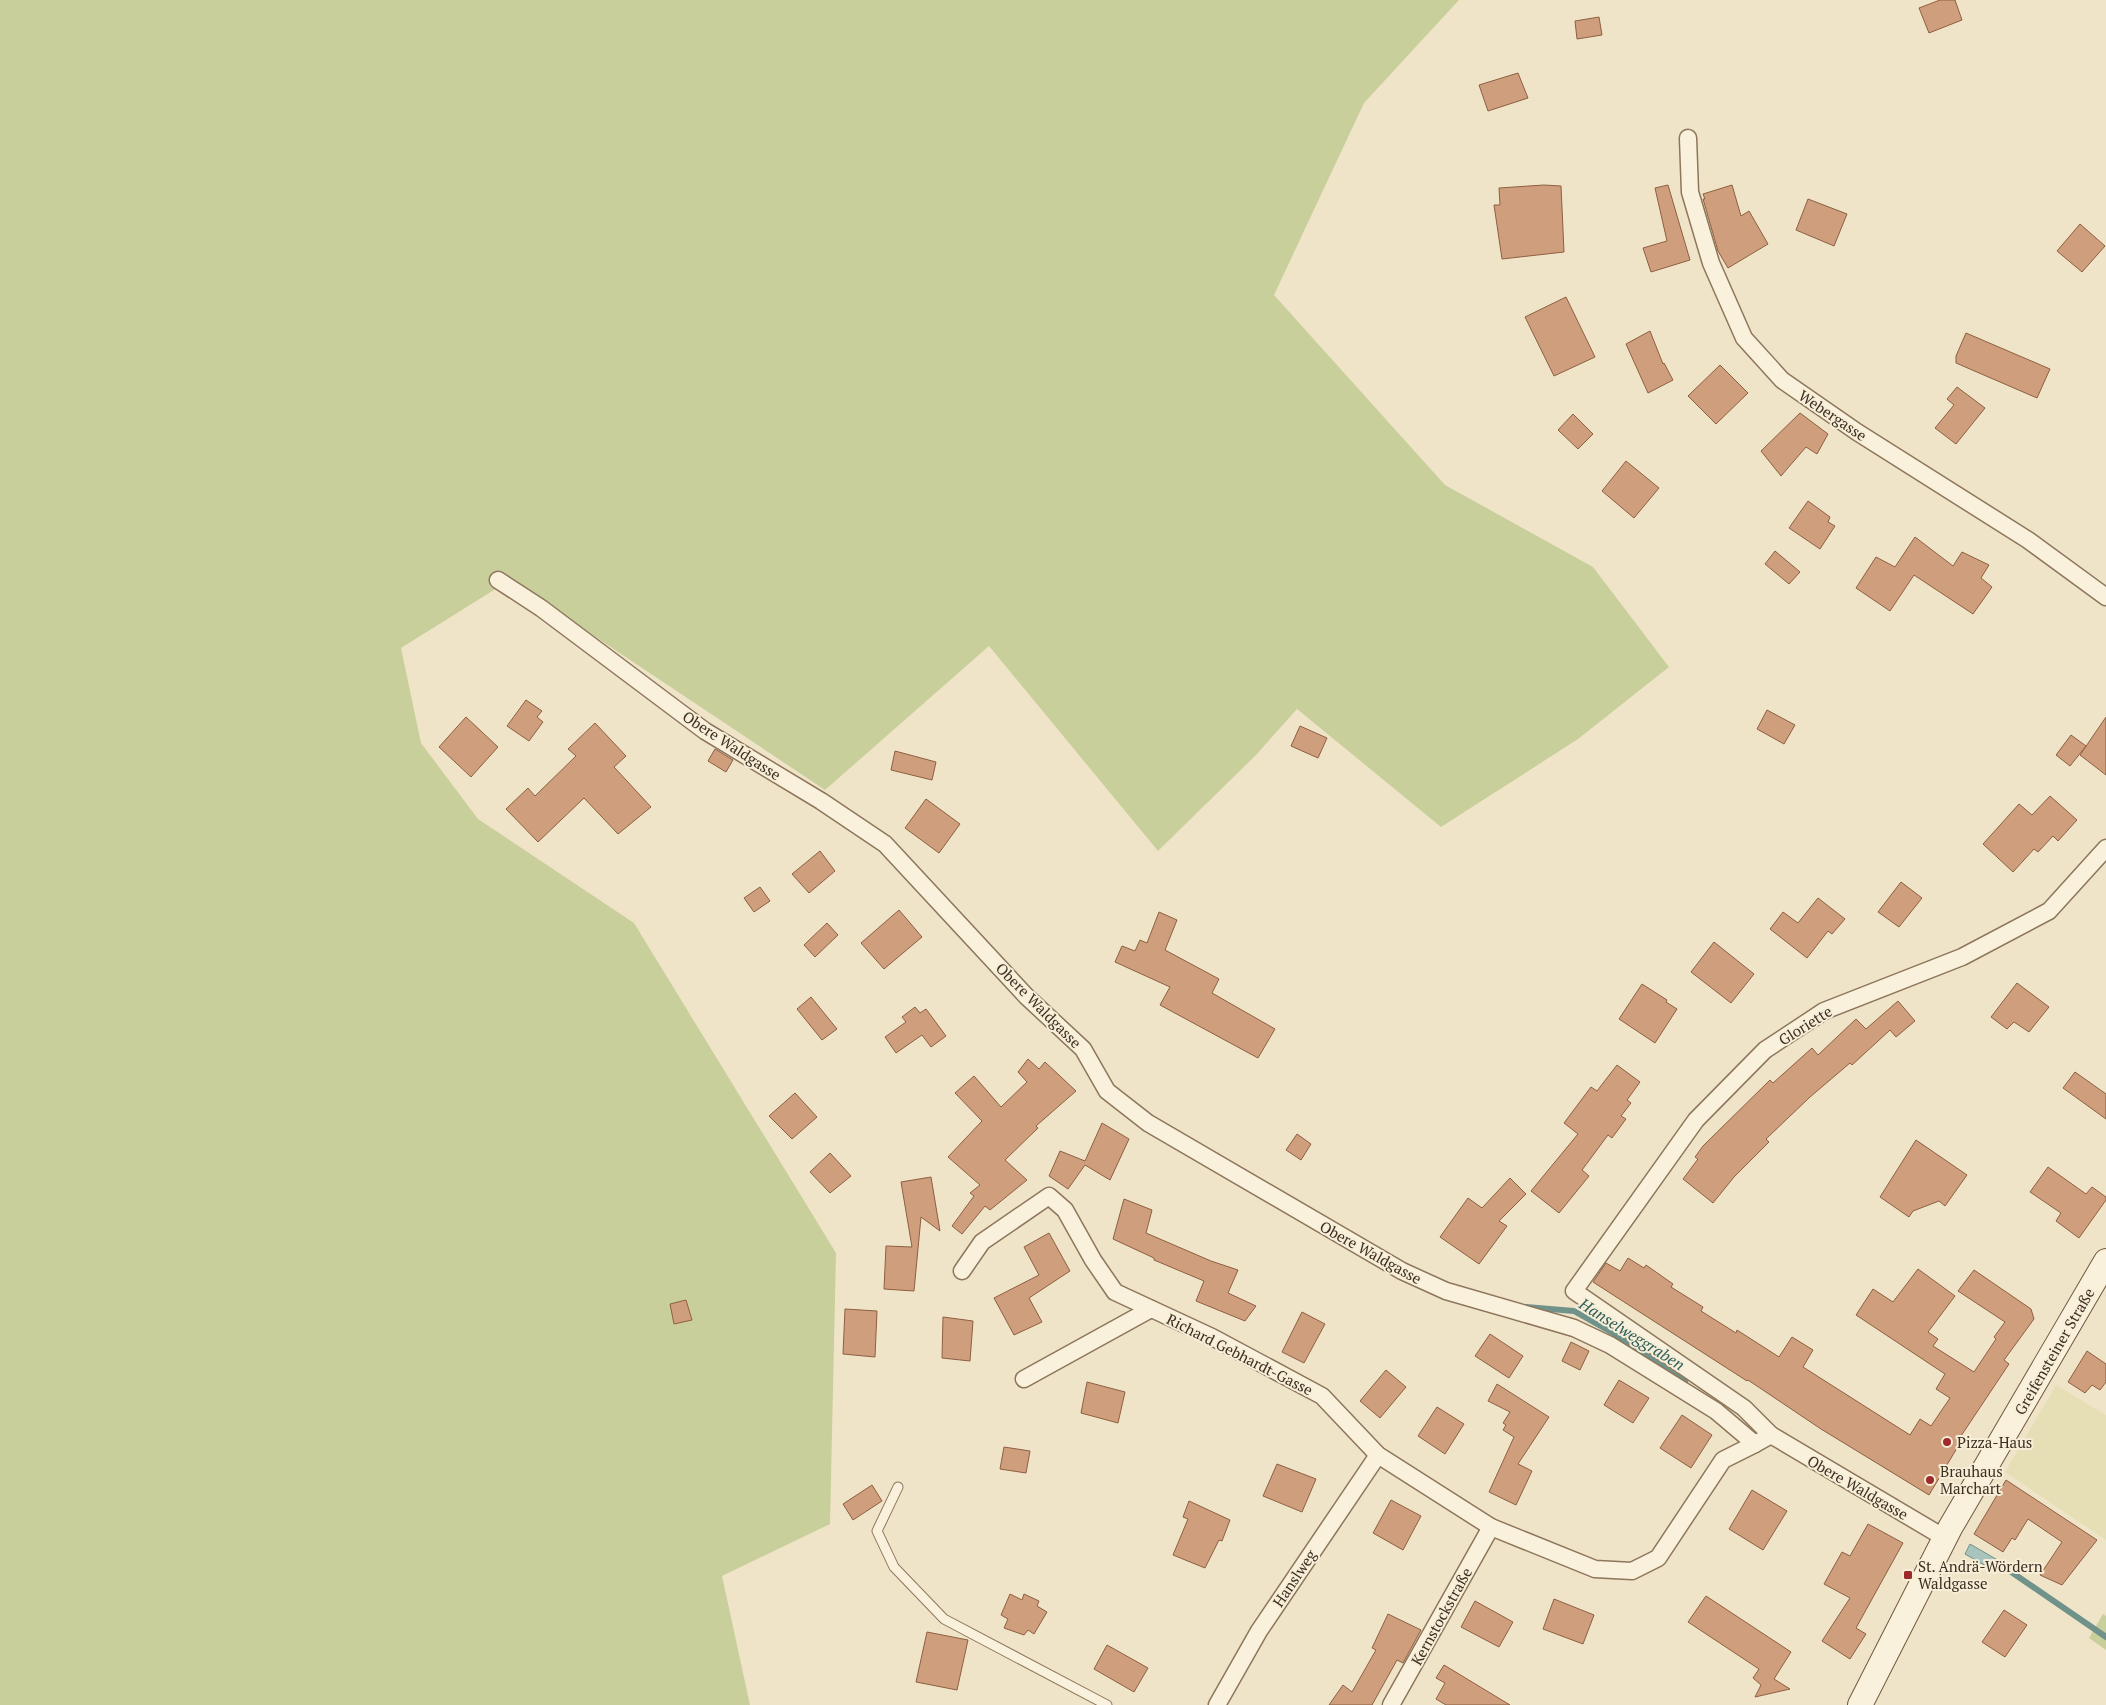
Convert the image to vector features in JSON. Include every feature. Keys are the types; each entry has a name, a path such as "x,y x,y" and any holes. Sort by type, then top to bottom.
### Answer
{"main road":[{"name":"Greifensteiner Straße","path":"1860,1705 1945,1538 2105,1266"}],"street":[{"name":"Webergasse","path":"1688,138 1690,192 1711,263 1744,338 1782,380 1857,432 2028,540 2106,597"},
{"name":"Obere Waldgasse","path":"498,580 541,608 705,731 821,801 885,844 1027,997 1083,1049 1107,1091 1148,1123 1402,1271 1446,1291 1574,1328 1610,1345 1716,1411 1756,1444"},
{"name":"Gloriette","path":"1574,1291 1696,1120 1765,1050 1824,1011 1962,957 2049,911 2106,848"},
{"name":"Richard Gebhardt-Gasse","path":"962,1271 982,1242 1049,1196 1065,1210 1093,1260 1116,1292 1212,1337 1322,1396 1378,1456 1491,1527 1595,1569 1632,1570 1658,1558 1723,1460 1756,1444"},
{"name":"Obere Waldgasse","path":"1574,1291 1744,1408 1771,1435 1945,1538"},
{"name":"Richard Gebhardt-Gasse","path":"1024,1379 1151,1309"},
{"path":"1756,1444 1771,1435"},
{"name":"Hanslweg","path":"1217,1705 1259,1631 1378,1456"},
{"name":"Kernstockstraße","path":"1391,1705 1491,1527"}],"lane":[{"path":"898,1487 876,1531 894,1568 944,1619 1107,1705"}],"shaded area":[{"path":"2056,1385 2106,1415 2106,1540 2005,1472"}],"green space":[{"path":"0,0 1459,0 1364,103 1274,295 1445,485 1593,567 1669,667 1578,739 1441,827 1297,709 1256,755 1158,851 989,646 825,790 510,580 401,648 421,743 478,819 634,923 836,1253 830,1524 722,1576 750,1705 0,1705"},
{"path":"2103,1614 2106,1616 2106,1650 2089,1638"}],"water":[{"path":"1970,1544 2008,1566 2005,1571 1996,1565 1993,1570 1965,1554"}],"building":[{"path":"1940,0 1955,0 1962,20 1929,33 1919,8"},
{"path":"1599,17 1602,35 1577,39 1575,21"},
{"path":"1518,73 1528,98 1488,111 1479,85"},
{"path":"1544,185 1561,186 1564,252 1502,259 1494,205 1500,205 1499,188"},
{"path":"1668,185 1690,260 1651,272 1643,248 1667,241 1655,188"},
{"path":"1732,185 1741,216 1749,211 1768,244 1728,268 1718,251 1703,194"},
{"path":"1808,199 1847,214 1834,246 1796,230"},
{"path":"2080,224 2105,246 2082,272 2057,251"},
{"path":"1566,297 1595,357 1554,376 1525,317"},
{"path":"1650,331 1663,364 1673,380 1648,393 1626,344"},
{"path":"1966,333 2050,369 2037,398 1956,363 1956,356"},
{"path":"1720,365 1748,393 1716,424 1688,396"},
{"path":"1957,387 1985,408 1956,444 1935,428 1954,405 1947,399"},
{"path":"1800,413 1828,434 1817,454 1806,447 1781,476 1761,451"},
{"path":"1573,414 1593,434 1578,449 1558,430"},
{"path":"1626,461 1659,488 1634,518 1602,491"},
{"path":"1808,501 1830,517 1828,522 1835,526 1820,549 1789,528"},
{"path":"1915,537 1953,566 1962,552 1989,565 1981,578 1992,587 1973,614 1914,575 1890,611 1856,588 1876,557 1895,567"},
{"path":"1775,551 1800,572 1789,584 1765,564"},
{"path":"526,700 542,711 537,717 543,722 529,741 507,726"},
{"path":"1767,710 1795,725 1784,744 1757,729"},
{"path":"466,717 498,747 471,777 439,747"},
{"path":"2106,717 2106,775 2080,755"},
{"path":"595,723 626,756 614,767 651,807 618,834 584,798 538,842 506,809 528,788 535,796 576,756 568,749"},
{"path":"1300,726 1327,738 1318,758 1291,746"},
{"path":"2071,735 2086,746 2070,766 2056,755"},
{"path":"715,749 733,760 726,772 708,761"},
{"path":"895,751 936,762 932,780 891,770"},
{"path":"2050,796 2077,820 2058,841 2053,836 2038,852 2034,849 2013,872 1983,844 2019,804 2032,815"},
{"path":"926,799 960,824 939,853 905,828"},
{"path":"820,851 835,871 809,893 792,874"},
{"path":"1901,882 1922,898 1899,927 1878,912"},
{"path":"760,887 770,901 754,912 744,898"},
{"path":"1818,898 1845,919 1832,934 1828,931 1807,958 1770,929 1783,912 1798,923"},
{"path":"899,910 922,937 884,969 861,943"},
{"path":"1159,912 1177,920 1165,950 1219,979 1212,993 1275,1029 1258,1058 1160,1005 1170,987 1115,962 1122,946 1135,951 1140,940 1147,943"},
{"path":"827,923 838,935 815,957 804,945"},
{"path":"1714,942 1754,974 1731,1003 1691,972"},
{"path":"2017,983 2049,1007 2029,1032 2014,1022 2007,1029 1991,1017"},
{"path":"1642,984 1667,1000 1666,1002 1677,1009 1655,1043 1619,1019"},
{"path":"811,997 837,1029 822,1040 797,1009"},
{"path":"1898,1001 1915,1021 1896,1037 1890,1030 1852,1065 1850,1063 1810,1097 1766,1139 1769,1142 1734,1177 1713,1203 1683,1179 1698,1159 1695,1157 1703,1146 1770,1080 1773,1083 1812,1048 1818,1055 1856,1019 1866,1029"},
{"path":"915,1007 920,1013 926,1009 946,1036 931,1047 922,1035 896,1053 885,1037 906,1022 902,1017"},
{"path":"1028,1059 1039,1069 1045,1062 1076,1091 1036,1126 1038,1128 1005,1160 1027,1180 990,1210 985,1206 962,1234 952,1226 974,1196 970,1193 980,1185 948,1157 982,1121 955,1093 974,1076 1001,1107 1027,1082 1018,1072"},
{"path":"1617,1065 1640,1082 1627,1100 1631,1103 1621,1116 1626,1119 1612,1138 1608,1135 1582,1170 1589,1176 1559,1213 1531,1191 1578,1134 1564,1123 1591,1087 1597,1091"},
{"path":"2075,1072 2106,1094 2106,1119 2063,1088"},
{"path":"795,1093 817,1117 792,1139 769,1116"},
{"path":"1102,1123 1129,1139 1110,1180 1085,1165 1068,1189 1049,1176 1060,1151 1085,1161"},
{"path":"1297,1134 1311,1144 1301,1160 1286,1150"},
{"path":"1916,1140 1967,1175 1945,1206 1939,1201 1913,1211 1909,1217 1880,1197"},
{"path":"830,1153 851,1176 830,1193 810,1172"},
{"path":"2048,1167 2086,1194 2092,1187 2106,1197 2106,1200 2079,1238 2056,1221 2061,1213 2030,1192"},
{"path":"931,1177 940,1231 921,1217 914,1291 884,1289 886,1246 912,1247 901,1182"},
{"path":"1510,1178 1526,1194 1499,1221 1507,1226 1479,1264 1440,1237 1468,1198 1482,1208"},
{"path":"1124,1199 1152,1210 1146,1233 1211,1261 1238,1270 1228,1293 1256,1306 1245,1321 1196,1301 1204,1281 1154,1260 1154,1258 1113,1239"},
{"path":"1049,1233 1070,1271 1029,1298 1042,1322 1014,1335 994,1298 1039,1275 1024,1247"},
{"path":"1628,1258 1644,1268 1646,1265 1673,1284 1671,1287 1703,1307 1701,1311 1736,1333 1737,1330 1779,1357 1792,1337 1813,1350 1803,1367 1910,1435 1920,1419 1931,1426 1950,1398 1936,1389 1945,1374 1856,1315 1873,1289 1893,1302 1918,1269 1955,1296 1928,1332 1938,1339 1933,1346 1974,1372 2005,1322 1958,1291 1974,1270 2031,1309 2034,1319 2004,1360 2009,1364 1957,1442 1960,1443 1929,1495 1821,1429 1748,1380 1593,1282 1606,1263 1620,1271"},
{"path":"686,1300 692,1320 674,1324 670,1304"},
{"path":"845,1309 877,1311 875,1357 843,1354"},
{"path":"1302,1312 1325,1324 1304,1363 1282,1352"},
{"path":"943,1317 973,1321 970,1361 942,1358"},
{"path":"1490,1334 1523,1356 1509,1378 1475,1356"},
{"path":"1571,1342 1589,1351 1580,1370 1562,1361"},
{"path":"2087,1351 2106,1364 2106,1382 2100,1390 2092,1385 2085,1393 2068,1382"},
{"path":"1386,1370 1406,1387 1380,1418 1360,1401"},
{"path":"1619,1380 1649,1398 1633,1423 1604,1405"},
{"path":"1087,1382 1125,1392 1118,1423 1081,1413"},
{"path":"1497,1384 1549,1417 1518,1464 1532,1471 1516,1505 1489,1492 1514,1437 1503,1430 1506,1425 1503,1423 1510,1412 1488,1401"},
{"path":"1437,1407 1464,1424 1445,1454 1418,1436"},
{"path":"1682,1415 1712,1435 1691,1468 1660,1448"},
{"path":"1004,1447 1030,1451 1026,1473 1000,1469"},
{"path":"1277,1464 1316,1479 1302,1512 1263,1496"},
{"path":"2006,1480 2097,1540 2062,1585 2040,1575 2062,1542 2028,1519 2015,1540 2012,1538 2003,1552 1974,1534"},
{"path":"872,1485 882,1501 853,1520 843,1504"},
{"path":"1752,1490 1787,1511 1763,1550 1729,1529"},
{"path":"1391,1500 1421,1516 1403,1550 1373,1533"},
{"path":"1189,1501 1230,1520 1222,1541 1219,1540 1205,1568 1173,1555 1188,1519 1183,1517"},
{"path":"1868,1524 1903,1543 1856,1628 1866,1634 1850,1659 1822,1641 1850,1598 1824,1584 1842,1552 1850,1556"},
{"path":"1010,1594 1022,1600 1024,1594 1039,1601 1037,1606 1047,1612 1034,1634 1028,1630 1024,1635 1004,1628 1008,1619 1001,1615"},
{"path":"1706,1596 1791,1652 1774,1679 1790,1689 1755,1697 1761,1685 1753,1678 1759,1669 1688,1622"},
{"path":"1554,1599 1594,1615 1583,1644 1543,1629"},
{"path":"1475,1601 1513,1622 1499,1647 1461,1627"},
{"path":"2004,1610 2027,1625 2005,1657 1982,1642"},
{"path":"1388,1614 1421,1630 1403,1663 1397,1660 1372,1705 1329,1705 1343,1685 1352,1692 1376,1650 1372,1648"},
{"path":"927,1632 968,1640 957,1690 916,1682"},
{"path":"1107,1645 1148,1668 1134,1692 1094,1669"},
{"path":"1444,1665 1510,1705 1446,1705 1436,1699 1445,1683 1436,1678"}],"waterway":[{"name":"Hanselweggraben","path":"1526,1307 1574,1311 1613,1333 1685,1382"},
{"name":"Hanselweggraben","path":"2007,1569 2106,1637"}],"place":[{"name":"Pizza-Haus","path":"1947,1442"},
{"name":"Brauhaus Marchart","path":"1930,1480"},
{"name":"St. Andrä-Wördern Waldgasse","path":"1908,1575"}]}
